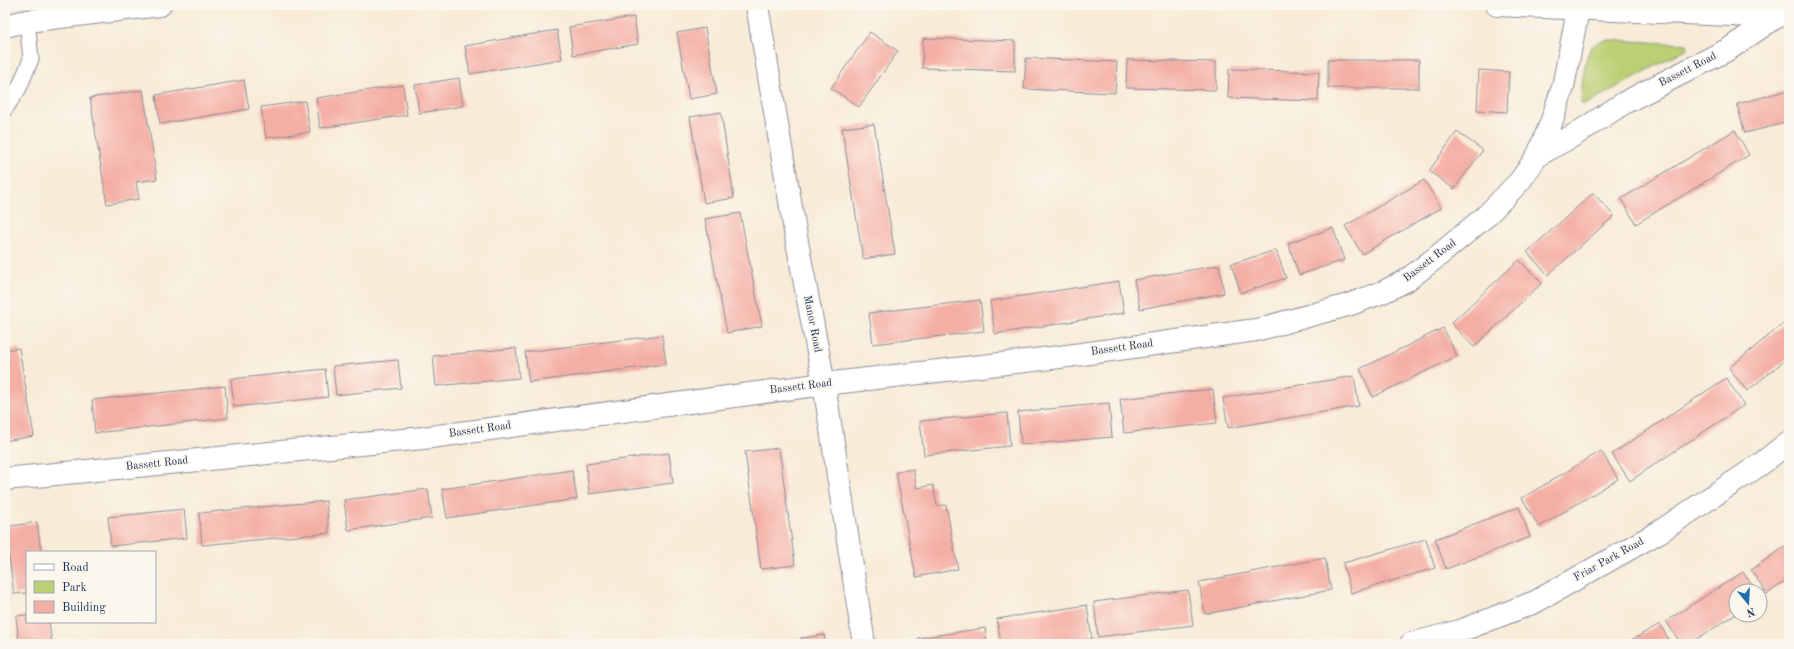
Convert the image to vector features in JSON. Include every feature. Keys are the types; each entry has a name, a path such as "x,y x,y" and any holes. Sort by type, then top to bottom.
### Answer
{"street":[{"path":"5,26 27,21 160,5"},
{"name":"Manor Road","path":"757,5 795,231 824,384 864,644"},
{"path":"1496,5 1775,13"},
{"name":"Bassett Road","path":"5,479 423,438 824,384 1060,357 1256,330 1348,305 1383,292 1407,280 1486,216 1520,181 1538,155 1563,87 1578,7"},
{"name":"Bassett Road","path":"1538,155 1576,134 1624,103 1729,49 1775,13"},
{"name":"Friar Park Road","path":"1411,644 1460,631 1535,602 1659,532 1761,464 1789,442"}],"lane":[{"path":"5,109 19,88 31,59 27,21"}],"green space":[{"path":"1610,40 1687,44 1688,48 1586,104 1581,104 1583,75 1586,59 1591,48 1595,44"}],"building":[{"path":"634,17 638,44 573,55 569,27"},
{"path":"705,28 717,94 689,99 677,33"},
{"path":"557,30 562,59 470,74 465,46"},
{"path":"870,32 898,51 859,107 831,88"},
{"path":"923,38 1015,41 1015,71 922,68"},
{"path":"1026,58 1117,62 1115,93 1024,89"},
{"path":"1127,60 1216,62 1216,90 1126,88"},
{"path":"1328,60 1419,60 1419,88 1328,88"},
{"path":"1229,69 1319,72 1318,101 1228,98"},
{"path":"1479,70 1509,72 1507,112 1477,110"},
{"path":"459,78 463,106 419,113 415,85"},
{"path":"244,80 249,109 160,124 156,95"},
{"path":"403,85 407,115 320,128 316,98"},
{"path":"143,90 157,179 136,182 139,199 107,204 90,98"},
{"path":"1789,90 1789,122 1745,133 1737,104"},
{"path":"305,101 310,132 266,138 261,107"},
{"path":"721,112 734,198 704,203 690,117"},
{"path":"874,124 895,254 863,259 842,128"},
{"path":"1735,130 1749,155 1636,224 1621,199"},
{"path":"1457,132 1483,150 1454,189 1429,171"},
{"path":"1424,180 1441,208 1362,254 1345,226"},
{"path":"1593,193 1614,216 1548,275 1527,252"},
{"path":"740,213 762,326 727,333 705,219"},
{"path":"1333,228 1344,260 1299,275 1288,243"},
{"path":"1276,250 1286,278 1241,293 1231,264"},
{"path":"1519,260 1542,283 1474,347 1451,323"},
{"path":"1219,265 1224,293 1140,309 1134,280"},
{"path":"1119,281 1124,313 995,334 990,301"},
{"path":"980,300 984,331 873,344 869,313"},
{"path":"1789,319 1789,357 1747,391 1729,368"},
{"path":"1443,328 1457,356 1373,397 1360,369"},
{"path":"662,335 666,364 529,382 525,352"},
{"path":"19,348 34,436 5,441 5,350"},
{"path":"516,348 519,378 436,386 433,356"},
{"path":"398,360 401,388 336,395 333,366"},
{"path":"325,369 328,397 234,407 231,379"},
{"path":"1354,376 1359,406 1228,428 1223,398"},
{"path":"1726,378 1744,405 1630,481 1612,454"},
{"path":"225,386 228,418 95,433 92,400"},
{"path":"1213,389 1217,423 1124,433 1120,399"},
{"path":"1109,403 1112,437 1021,445 1018,412"},
{"path":"1007,413 1010,446 924,455 920,421"},
{"path":"779,448 795,565 761,569 745,452"},
{"path":"1601,451 1618,479 1539,527 1522,498"},
{"path":"669,453 673,483 589,494 586,464"},
{"path":"913,469 917,488 933,485 937,506 946,505 958,569 916,577 896,472"},
{"path":"572,470 577,499 447,518 442,489"},
{"path":"428,489 432,518 348,530 344,500"},
{"path":"326,501 329,533 202,545 199,513"},
{"path":"1519,507 1530,537 1446,569 1435,539"},
{"path":"184,509 187,538 111,546 108,517"},
{"path":"37,522 41,551 26,551 26,593 14,594 5,527"},
{"path":"1426,539 1435,568 1351,593 1343,563"},
{"path":"1789,544 1789,579 1768,593 1768,583 1760,583 1751,570"},
{"path":"1325,558 1331,590 1205,614 1199,582"},
{"path":"1743,572 1751,583 1728,583 1728,619 1689,644 1681,644 1666,621"},
{"path":"1188,590 1193,625 1098,637 1094,602"},
{"path":"1087,605 1092,639 1064,644 1001,644 997,619"},
{"path":"26,615 26,623 49,623 52,644 19,644 16,616"},
{"path":"1660,624 1671,644 1624,644"},
{"path":"985,628 987,644 918,644 918,638"},
{"path":"824,635 826,644 801,644 801,638"}]}
